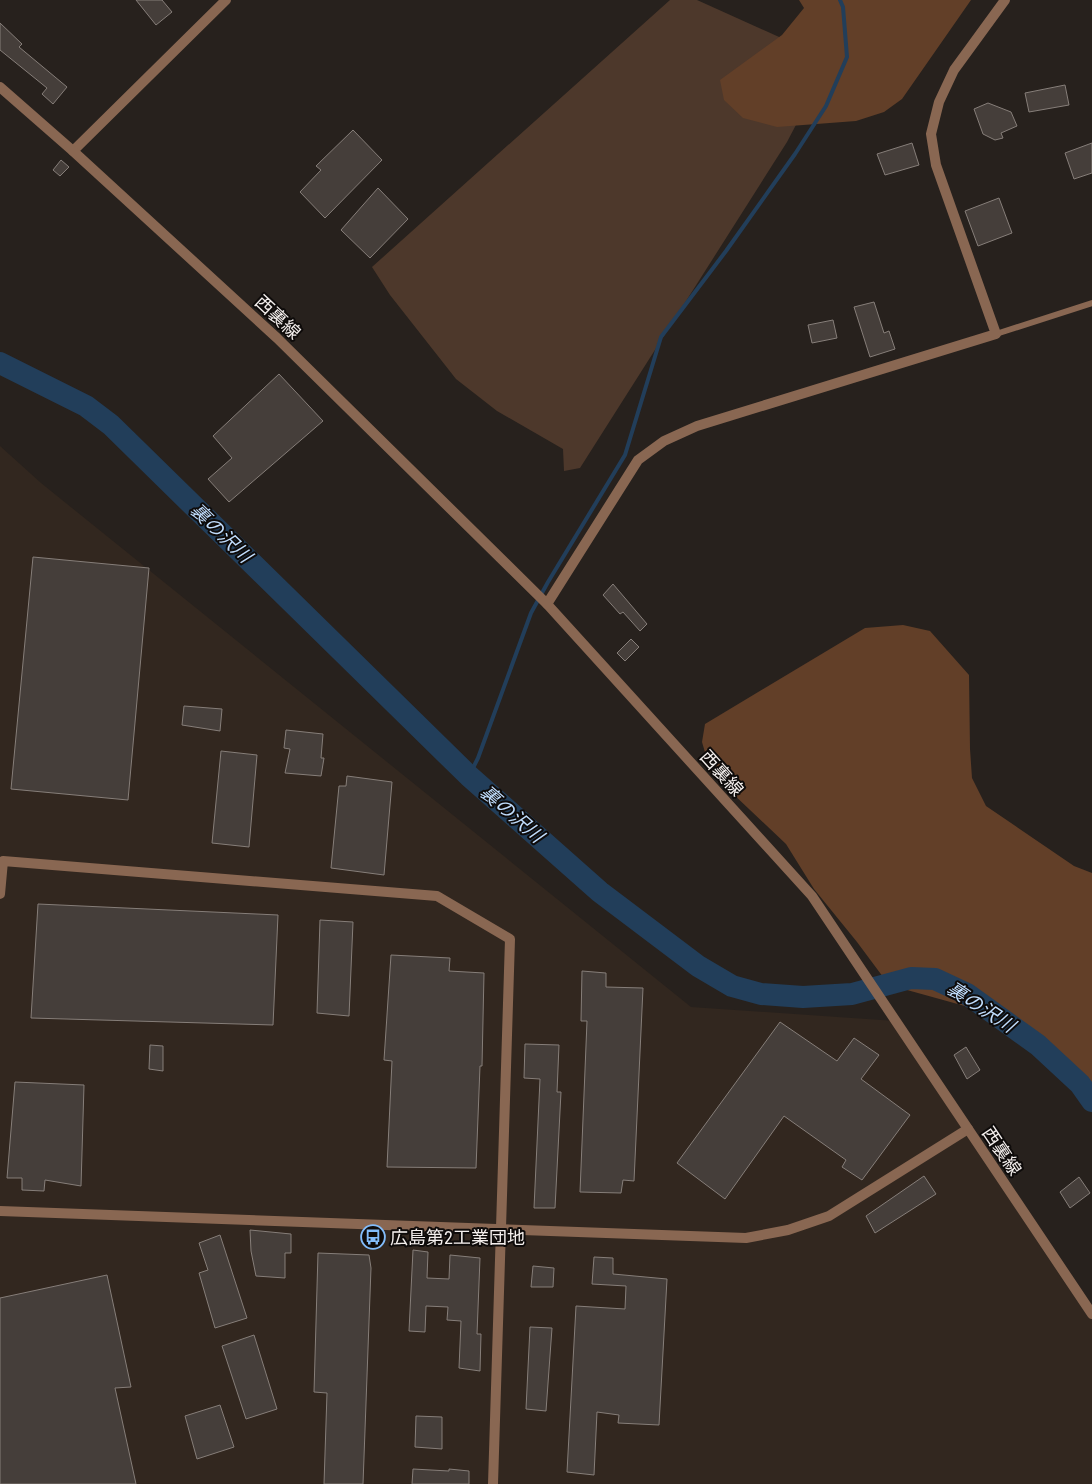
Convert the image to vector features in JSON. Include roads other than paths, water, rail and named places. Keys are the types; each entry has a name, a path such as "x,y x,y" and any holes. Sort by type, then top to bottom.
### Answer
{"street":[{"path":"73,151 226,0"},
{"path":"547,604 638,460 664,441 697,426 996,334 936,165 931,134 939,102 954,70 1005,0"},
{"name":"西裏線","path":"0,87 73,151 277,338 547,604 812,896 1092,1314"},
{"path":"0,894 3,861 437,896 510,940 502,1230 492,1484"},
{"path":"0,1211 746,1238 788,1230 829,1216 968,1129"}],"lane":[{"path":"996,334 1092,303"}],"waterway":[{"path":"469,776 478,758 531,613 625,455 661,337 726,251 795,154 826,106 847,57 843,7 840,0"},
{"name":"裏の沢川","path":"0,363 86,406 111,425 469,776 600,892 698,966 732,986 761,994 803,997 852,994 911,978 935,979 967,994 1038,1045 1080,1084 1092,1101"}],"place":[{"name":"広島第2工業団地","path":"373,1237"}]}
